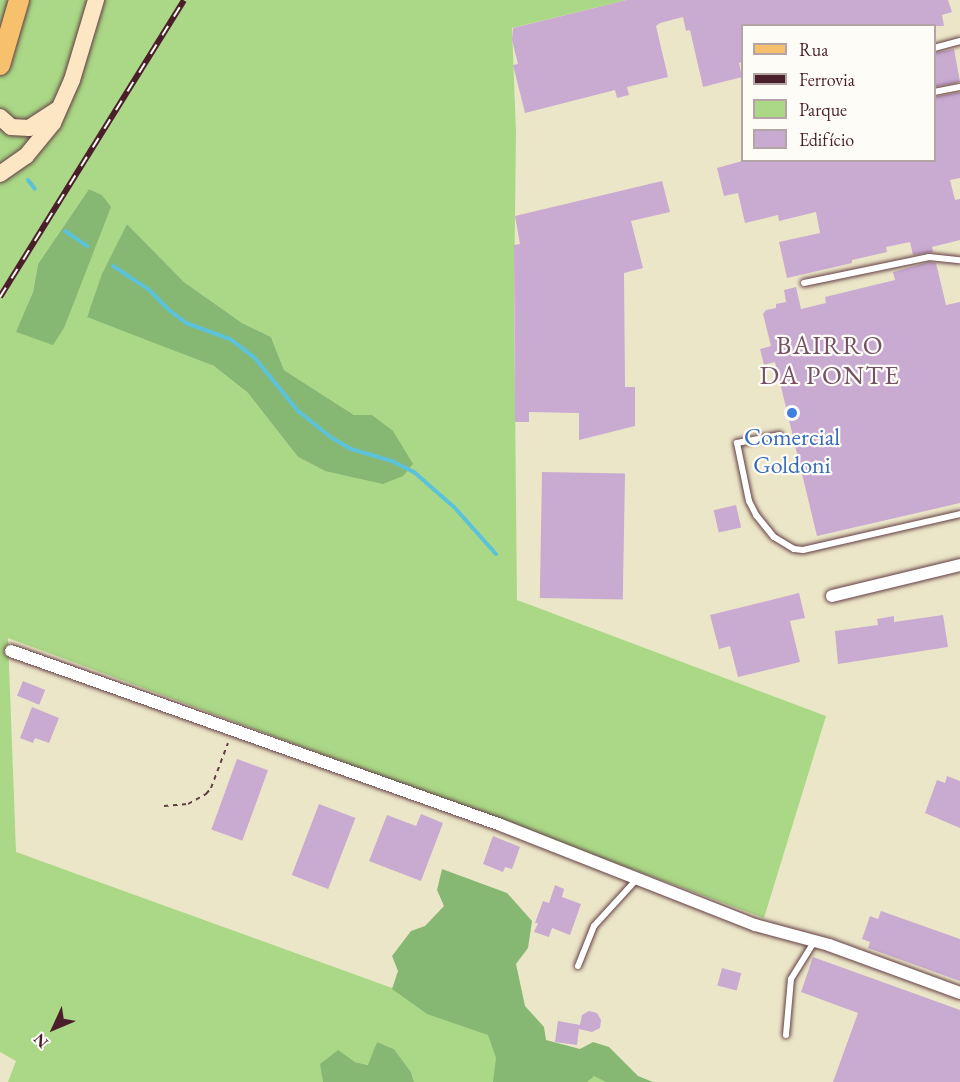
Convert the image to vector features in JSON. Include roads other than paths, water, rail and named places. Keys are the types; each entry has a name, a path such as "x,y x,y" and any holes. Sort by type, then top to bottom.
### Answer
{"main road":[{"path":"0,64 20,0"},
{"path":"0,174 36,146 62,106 82,51 96,0"},
{"path":"0,117 11,127 30,128 62,106"}],"street":[{"path":"832,596 960,565"},
{"path":"12,651 501,825 755,926 814,941 960,993"}],"lane":[{"path":"936,47 960,41"},
{"path":"936,92 960,87"},
{"path":"804,283 929,257 960,260"},
{"path":"780,435 737,443 749,501 756,515 774,537 794,549 803,550 960,514"},
{"path":"578,966 594,926 636,880"},
{"path":"786,1035 791,980 814,941"}],"waterway":[{"path":"28,180 35,189"},
{"path":"65,231 87,246"},
{"path":"113,266 148,289 186,323 230,339 254,357 298,411 332,438 351,449 392,461 414,472 454,507 496,554"}],"railway":[{"path":"0,297 184,0"}],"place":[{"name":"Comercial Goldoni","path":"792,413"}],"district":[{"name":"BAIRRO DA PONTE","path":"830,361"}]}
